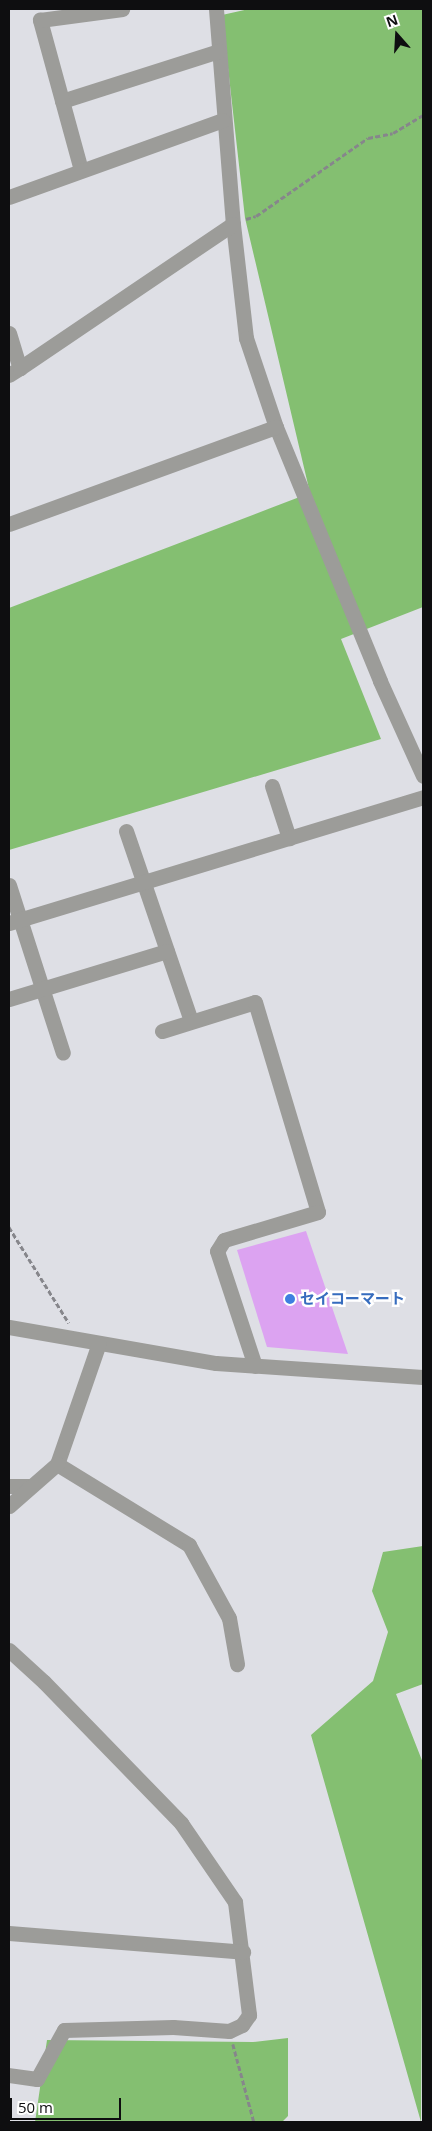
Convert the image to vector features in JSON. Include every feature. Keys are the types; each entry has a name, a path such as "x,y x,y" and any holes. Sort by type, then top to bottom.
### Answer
{"street":[{"path":"81,170 40,20 122,9"},
{"path":"216,9 233,224 246,338 276,427 380,681 423,776"},
{"path":"62,101 219,51"},
{"path":"9,197 224,120"},
{"path":"9,333 14,371 233,224"},
{"path":"9,524 276,427"},
{"path":"272,786 289,838"},
{"path":"14,921 423,797"},
{"path":"126,831 191,1021"},
{"path":"9,885 14,921 42,989 63,1053"},
{"path":"9,999 167,952"},
{"path":"162,1031 255,1002 318,1212 224,1240 217,1251 254,1366"},
{"path":"9,1328 216,1363 423,1377"},
{"path":"9,1506 57,1464 99,1343"},
{"path":"57,1464 189,1546 228,1618 236,1664"},
{"path":"9,1486 31,1486"},
{"path":"9,1650 44,1682 181,1823 235,1902 249,2015 242,2025 229,2031 173,2027 64,2030 37,2079 9,2075"},
{"path":"9,1934 242,1952"}],"path":[{"path":"233,224 256,216 368,138 393,133 423,115"},
{"path":"9,1227 82,1340"},
{"path":"229,2031 254,2122"}],"green space":[{"path":"249,9 423,9 423,607 341,639 381,739 9,850 9,608 310,493 245,218 222,15"},
{"path":"423,1546 423,1684 396,1694 423,1763 421,2122 311,1735 373,1681 388,1632 372,1591 383,1552"},
{"path":"288,2038 288,2116 282,2122 35,2122 47,2040 253,2042"}],"building":[{"name":"セイコーマート","path":"306,1231 348,1354 267,1347 237,1250"}],"place":[{"name":"セイコーマート","path":"290,1299"}]}
